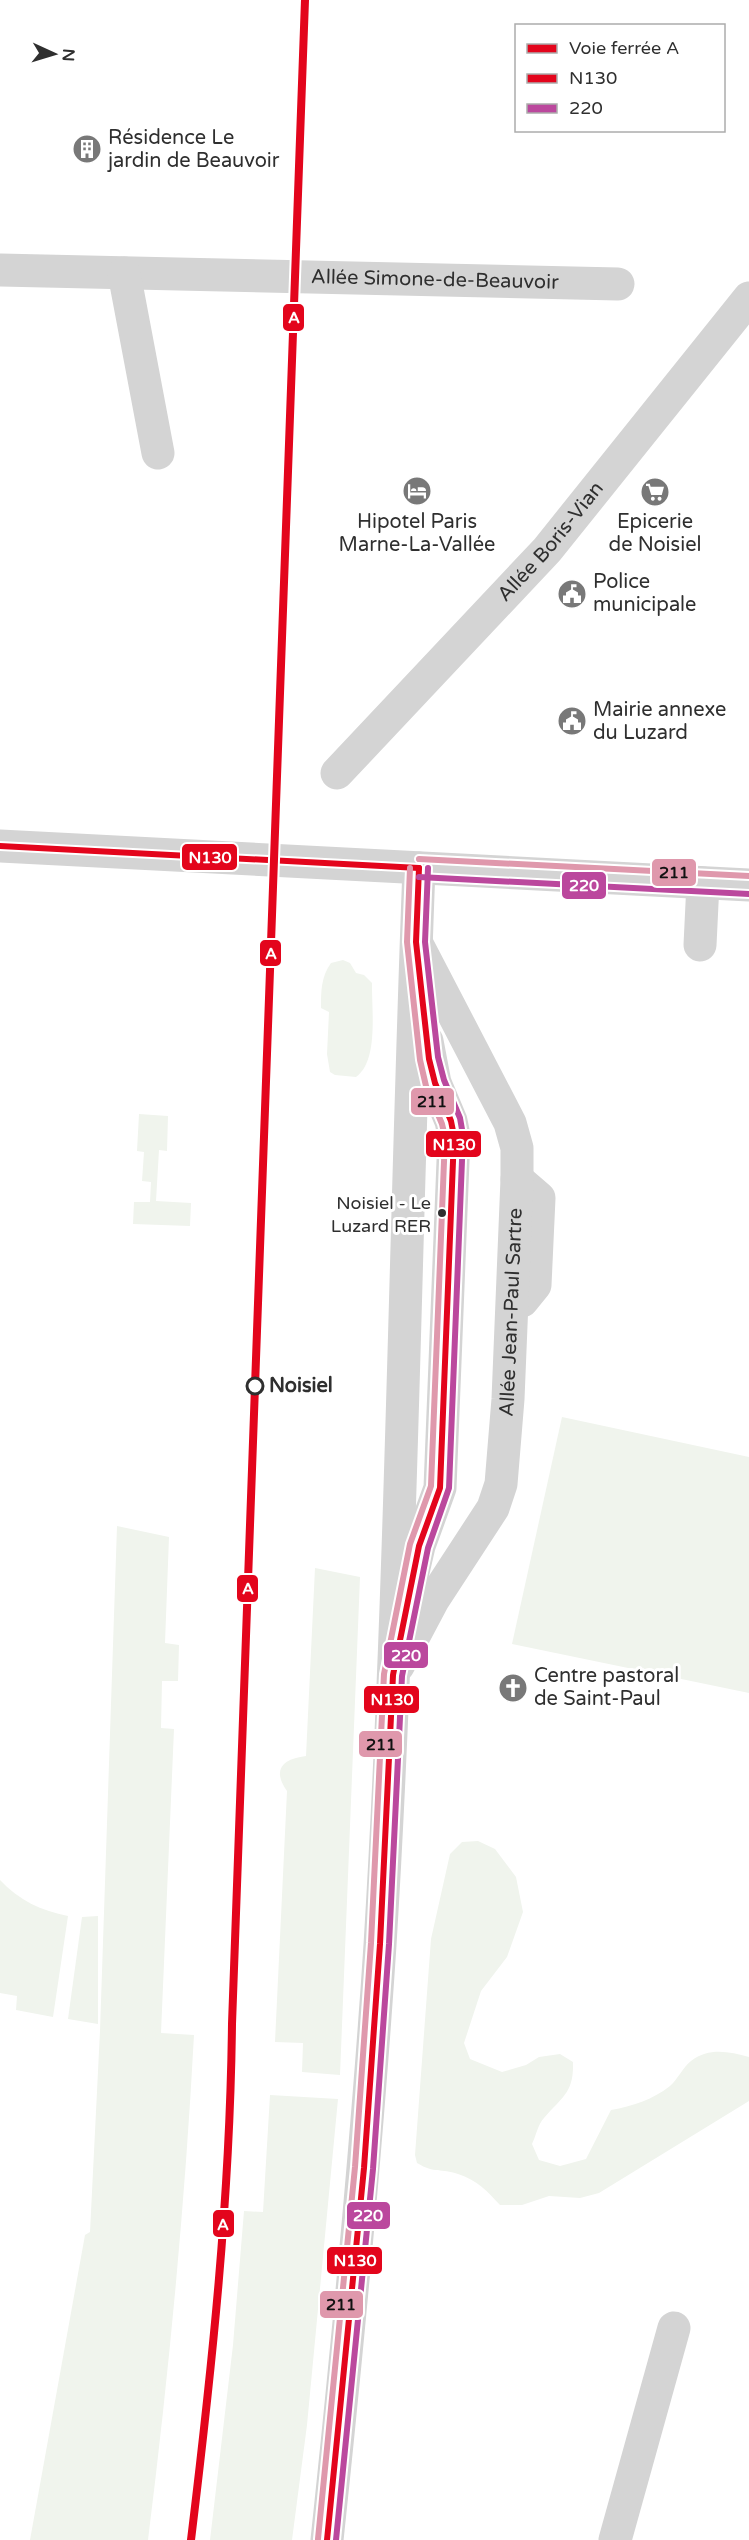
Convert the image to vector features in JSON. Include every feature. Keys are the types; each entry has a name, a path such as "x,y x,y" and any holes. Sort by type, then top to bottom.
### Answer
{"street":[{"name":"Allée Simone-de-Beauvoir","path":"0,270 618,284"},
{"path":"124,273 158,453"},
{"name":"Allée Boris-Vian","path":"337,773 547,549 749,298"},
{"path":"0,846 749,885"},
{"name":"Allée Jean-Paul Sartre","path":"327,2540 364,2168 380,1944 393,1675 419,868"},
{"path":"700,945 703,883"},
{"path":"393,1675 418,1546 440,1488 454,1136 452,1121 435,1083 429,1059 416,942"},
{"name":"Allée Jean-Paul Sartre","path":"393,1675 433,1600 493,1508 501,1484 512,1314 517,1179 517,1148 510,1123 416,942"},
{"path":"615,2540 674,2328"}],"shaded area":[{"path":"343,960 350,963 356,973 364,975 372,983 371,1049 363,1070 356,1077 335,1075 330,1072 327,1054 329,1012 321,1008 325,974 331,963"},
{"path":"139,1114 168,1116 167,1151 159,1150 156,1201 191,1203 190,1226 133,1224 134,1202 150,1202 151,1182 142,1181 144,1152 137,1151"},
{"path":"562,1417 749,1457 749,1693 512,1644"},
{"path":"117,1526 169,1537 165,1643 179,1645 178,1681 162,1681 161,1728 174,1729 161,2033 194,2035 181,2225 148,2540 30,2540 85,2235 90,2232 100,2031"},
{"path":"315,1568 360,1577 340,2075 302,2072 303,2043 275,2042 287,1791 280,1777 280,1771 285,1763 306,1756"},
{"path":"478,1841 495,1849 516,1877 523,1912 507,1957 481,1991 464,2043 470,2059 502,2072 526,2065 539,2057 560,2054 573,2062 573,2072 566,2094 542,2121 532,2144 539,2160 560,2166 586,2159 611,2110 635,2104 656,2095 670,2086 691,2061 712,2052 727,2052 749,2057 749,2101 599,2193 580,2198 549,2196 522,2205 500,2205 471,2179 452,2172 429,2169 417,2163 415,2155 431,1939 450,1854 462,1842"},
{"path":"0,1880 31,1904 68,1916 53,2017 16,2010 17,1996 0,1993"},
{"path":"98,1916 98,2024 68,2019 82,1917"},
{"path":"270,2095 338,2099 307,2425 292,2540 210,2540 233,2345 244,2211 263,2212"}],"rail line":[{"name":"A","path":"191,2540 213,2347 224,2219 231,2089 305,0"}],"transit line":[{"name":"N130","path":"0,846 419,868"},
{"name":"211","path":"419,859 749,876"},
{"name":"211","path":"318,2539 355,2167 371,1943 384,1674 410,1544 431,1486 445,1137 426,1086 420,1060 407,942 410,868"},
{"name":"N130","path":"327,2540 364,2168 380,1944 393,1675 419,1546 440,1488 454,1136 429,1059 416,942 419,868"},
{"name":"220","path":"336,2540 373,2169 389,1944 402,1676 428,1548 449,1488 463,1135 460,1118 444,1080 438,1057 425,942 428,868"},
{"name":"220","path":"419,877 749,894"}],"place":[{"name":"Résidence Le jardin de Beauvoir","path":"87,149"},
{"name":"Hipotel Paris Marne-La-Vallée","path":"417,491"},
{"name":"Epicerie de Noisiel","path":"655,492"},
{"name":"Police municipale","path":"572,594"},
{"name":"Mairie annexe du Luzard","path":"572,721"},
{"name":"Noisiel - Le Luzard RER","path":"442,1213"},
{"name":"Noisiel","path":"255,1386"},
{"name":"Centre pastoral de Saint-Paul","path":"513,1688"}]}
